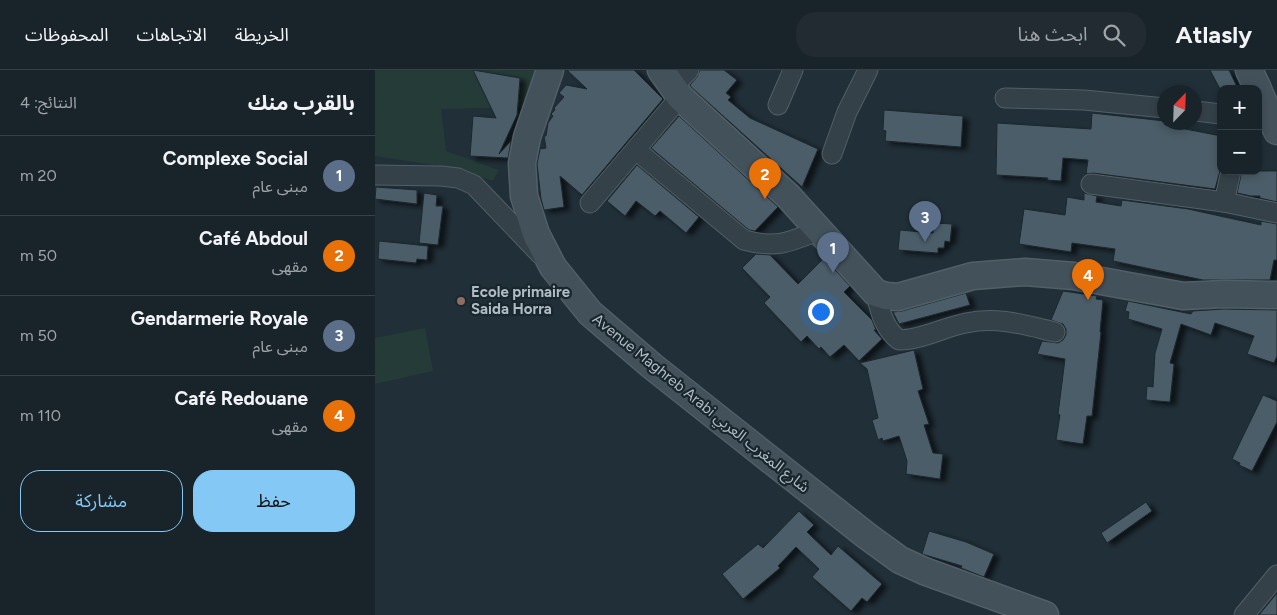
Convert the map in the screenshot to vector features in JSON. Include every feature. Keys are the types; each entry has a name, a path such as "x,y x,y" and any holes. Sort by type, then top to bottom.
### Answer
{"street":[{"name":"Avenue Maghreb Arabi شارع المغرب العربي","path":"550,70 527,137 522,163 524,196 535,234 553,268 590,313 652,366 900,560 924,571 1045,615"},
{"path":"778,105 793,70"},
{"path":"832,154 847,112 868,70"},
{"path":"1249,70 1264,107"},
{"path":"589,203 636,150 676,81 788,196 876,292 886,296 899,297 973,276 1025,272 1074,276 1183,296 1224,294 1277,295"},
{"path":"1005,98 1084,100 1157,107"},
{"path":"1202,112 1217,114"},
{"path":"636,150 743,240 759,244 781,245 820,230"},
{"path":"375,175 441,176 458,178 474,185 553,268"},
{"path":"1224,202 1230,175"},
{"path":"1091,184 1224,202 1277,213"},
{"path":"876,292 887,329 899,340 909,340 965,323 997,320 1055,332"},
{"path":"1244,615 1276,576"}],"green space":[{"path":"375,70 540,70 528,107 441,109 446,151 499,170 493,181 452,168 375,156"},
{"path":"425,328 433,371 375,384 375,338"}],"building":[{"path":"473,70 520,78 517,115 499,154 511,141 508,158 470,156 473,116 496,118"},
{"path":"567,70 634,70 663,99 582,195 560,176 564,207 544,210 537,164 540,149 546,148 544,136 546,136 548,123 553,116 551,114 564,97 559,93 566,85 587,89"},
{"path":"700,70 724,70 737,80 726,93 731,97 728,100 750,118 818,149 802,187 691,87 690,85"},
{"path":"1210,70 1229,70 1236,85 1218,85"},
{"path":"884,110 963,116 961,147 885,141 886,131 883,130"},
{"path":"1092,113 1157,120 1157,130 1190,130 1217,135 1217,175 1219,175 1215,189 1093,173 1086,174 1088,160 1063,158 1061,181 1047,180 1048,178 996,175 997,123 1091,129"},
{"path":"679,116 778,207 755,231 749,230 651,148"},
{"path":"637,165 699,217 686,233 660,211 655,216 636,201 625,216 607,201"},
{"path":"1262,171 1277,171 1277,202 1260,198 1260,196 1237,193 1241,175 1262,175"},
{"path":"376,187 417,190 417,204 375,199"},
{"path":"424,193 437,195 436,206 443,206 438,245 419,243"},
{"path":"1084,193 1097,196 1096,202 1121,206 1122,200 1188,209 1261,225 1261,221 1277,224 1277,260 1274,260 1270,280 1203,280 1113,261 1115,249 1072,243 1071,252 1019,244 1024,209 1065,215 1067,197 1084,200"},
{"path":"934,223 952,224 950,242 945,241 944,248 938,248 938,253 898,250 900,230 933,233"},
{"path":"379,241 428,246 427,260 417,259 416,263 378,259"},
{"path":"756,254 770,255 798,284 824,258 850,286 844,292 872,320 876,330 874,330 882,339 859,361 844,345 830,357 821,347 819,349 807,336 801,342 764,303 770,297 742,268"},
{"path":"1063,291 1097,296 1096,299 1103,300 1092,416 1087,416 1083,444 1056,440 1065,359 1037,354 1042,341 1058,343 1066,335 1066,329 1063,324 1051,320"},
{"path":"966,293 970,305 899,324 893,312 902,311"},
{"path":"1128,301 1191,314 1193,311 1224,309 1277,310 1277,356 1274,363 1247,354 1254,336 1215,323 1211,335 1181,324 1170,363 1174,364 1170,402 1146,400 1147,386 1153,387 1155,353 1162,329 1128,319 1129,312 1125,311"},
{"path":"914,350 923,389 918,391 929,424 924,425 933,453 943,454 940,479 906,474 907,461 899,436 883,441 882,438 878,440 872,420 878,418 867,369 860,363"},
{"path":"1263,395 1277,401 1277,422 1252,471 1239,465 1240,463 1232,459"},
{"path":"1146,502 1152,511 1107,543 1101,533"},
{"path":"799,511 814,525 807,532 831,555 838,546 882,584 867,602 862,598 851,611 812,577 819,569 796,547 778,566 780,568 743,599 722,574 758,544 763,548"},
{"path":"929,531 966,542 994,554 984,577 961,568 962,566 922,554"},
{"path":"1277,593 1277,615 1259,615"}],"place":[{"name":"Café Abdoul","path":"765,199"},
{"name":"Gendarmerie Royale","path":"925,242"},
{"name":"Complexe Social","path":"833,273"},
{"name":"Café Redouane","path":"1088,300"},
{"name":"Ecole primaire Saida Horra","path":"461,301"}]}
